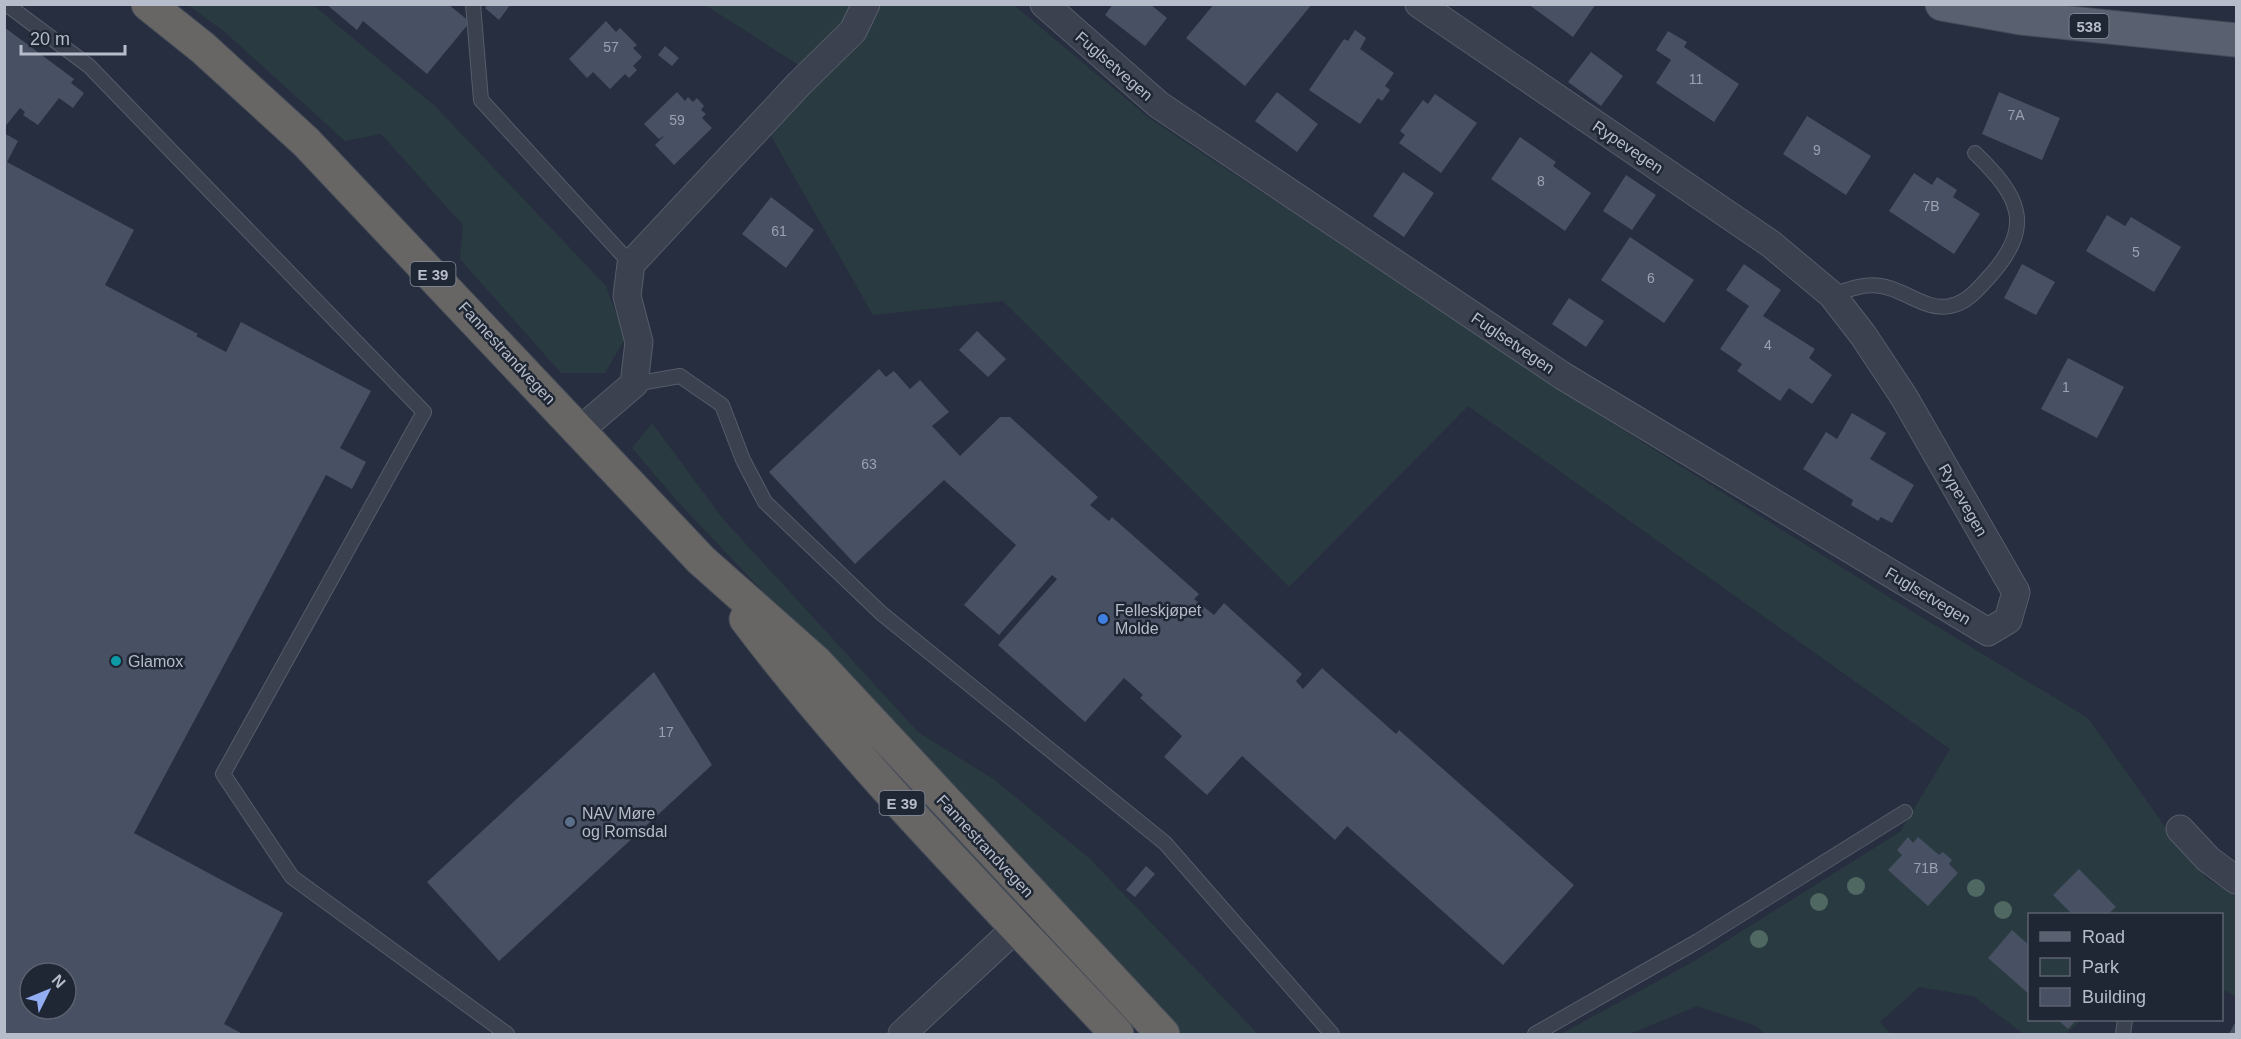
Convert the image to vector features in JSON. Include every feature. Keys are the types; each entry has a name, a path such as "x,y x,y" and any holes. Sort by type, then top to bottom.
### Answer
{"highway":[{"name":"Fannestrandvegen","path":"148,4 203,48 306,142 701,560 815,661 1163,1035"},
{"name":"Fannestrandvegen","path":"701,560 794,682 1117,1035"}],"main road":[{"name":"538","path":"1942,4 2021,18 2236,40"}],"street":[{"path":"579,431 634,384 639,342 627,296 632,264 799,84 853,31 866,4"},
{"name":"Fuglsetvegen","path":"1044,4 1159,105 1563,376 1988,632 2008,620"},
{"name":"Rypevegen","path":"1419,4 1771,244 1832,295 1863,335 1904,397 2016,592 2008,620"},
{"path":"2180,829 2208,859 2236,880"},
{"path":"902,1035 1041,905"}],"lane":[{"path":"6,4 89,66 424,412 222,774 292,877 507,1035"},
{"path":"473,4 481,100 632,264"},
{"path":"1832,295 1871,285 1882,286 1937,307 1951,306 1976,291 2011,249 2017,222 2017,210 2008,189 1975,153"},
{"path":"634,384 680,376 722,405 743,460 765,502 881,613 1165,843 1332,1035"},
{"path":"1535,1035 1698,941 1905,812"}],"green space":[{"path":"188,5 313,5 435,106 606,286 625,339 605,373 561,373 460,259 463,225 381,134 345,141 226,33"},
{"path":"705,5 1014,5 1149,118 1556,388 1908,609 2088,718 2163,824 2206,878 2236,896 2236,997 2223,990 2223,913 2028,913 2028,1021 2081,1021 2065,1034 2024,1034 1973,996 1919,987 1880,1022 1891,1034 1765,1034 1756,1026 1697,1006 1630,1034 1561,1034 1691,963 1900,832 1950,749 1468,406 1289,587 1003,301 873,315 771,136 822,80"},
{"path":"652,423 723,519 918,732 995,780 1090,859 1258,1034 1182,1034 678,502 632,448"}],"building":[{"path":"326,4 448,4 470,22 427,74 363,21 357,30"},
{"path":"488,4 511,4 499,20 485,8"},
{"path":"1113,4 1150,4 1167,18 1145,46 1105,15"},
{"path":"1214,4 1312,4 1245,86 1186,38"},
{"path":"1528,4 1596,4 1573,37"},
{"path":"606,21 616,32 620,28 637,45 633,48 642,57 633,66 637,70 629,78 625,74 610,89 593,72 587,78 569,59"},
{"path":"4,27 74,79 71,83 84,93 73,108 59,98 38,125 23,115 25,112 20,108 4,128"},
{"path":"1355,30 1366,38 1360,49 1394,73 1385,86 1390,90 1382,101 1378,98 1360,124 1309,90 1344,39 1348,41"},
{"path":"1668,31 1687,42 1684,47 1739,84 1714,122 1656,83 1671,60 1656,50"},
{"path":"665,46 679,58 672,66 658,55"},
{"path":"1591,52 1623,76 1601,106 1568,82"},
{"path":"677,92 685,101 688,97 693,102 697,98 704,106 701,110 706,114 702,118 712,128 674,165 655,145 665,135 659,139 644,124"},
{"path":"1277,92 1318,124 1297,152 1255,121"},
{"path":"1999,92 2060,118 2042,160 1982,134"},
{"path":"1435,94 1477,123 1441,173 1399,143 1405,135 1400,131 1423,100 1428,104"},
{"path":"1807,116 1871,156 1846,195 1783,154"},
{"name":"Glamox","path":"4,133 18,141 7,162 134,230 105,285 198,334 196,336 226,352 241,322 371,391 340,448 366,462 352,489 326,475 134,833 283,913 224,1024 243,1034 4,1034"},
{"path":"1520,137 1556,162 1553,166 1591,193 1565,231 1491,179"},
{"path":"1403,172 1434,193 1404,237 1373,216"},
{"path":"1914,173 1932,185 1937,177 1957,190 1953,197 1980,214 1954,254 1889,211"},
{"path":"1626,175 1656,195 1632,230 1603,211"},
{"path":"771,197 814,230 786,268 742,234"},
{"path":"2107,215 2125,226 2131,217 2181,247 2154,292 2086,251"},
{"path":"1630,237 1694,280 1664,323 1601,280"},
{"path":"1744,264 1781,290 1763,316 1815,349 1809,358 1832,375 1812,404 1789,388 1780,401 1737,371 1742,364 1720,349 1749,306 1726,290"},
{"path":"2022,264 2055,282 2036,315 2004,298"},
{"path":"1569,298 1604,321 1586,347 1552,324"},
{"path":"977,331 1006,359 988,377 959,350"},
{"path":"2068,358 2124,387 2097,438 2041,409"},
{"path":"879,369 886,377 894,371 910,389 920,380 949,412 932,426 960,456 1000,417 1010,417 1098,497 1090,505 1109,521 1112,517 1199,594 1194,599 1214,615 1224,603 1302,674 1296,681 1303,689 1322,668 1396,734 1399,730 1574,885 1503,965 1347,826 1335,840 1242,756 1207,795 1164,757 1182,736 1140,698 1143,695 1124,678 1085,722 998,645 1057,579 1052,575 999,635 964,605 1016,545 944,480 855,564 769,472"},
{"path":"1852,413 1886,433 1870,459 1914,485 1892,523 1881,517 1878,521 1851,505 1853,500 1803,469 1826,432 1837,439"},
{"path":"654,672 712,765 499,961 427,882"},
{"path":"1908,837 1913,843 1918,837 1939,855 1943,852 1952,860 1949,864 1958,873 1928,906 1888,870 1902,855 1897,850"},
{"path":"1146,866 1155,874 1135,897 1126,890"},
{"path":"2079,869 2116,907 2109,913 2071,913 2053,895"},
{"path":"2012,930 2028,944 2028,993 1988,958"},
{"path":"2059,1021 2075,1021 2068,1029"},
{"path":"2236,1021 2236,1034 2229,1034"}],"place":[{"name":"Felleskjøpet Molde","path":"1103,619"},
{"name":"Glamox","path":"116,661"},
{"name":"NAV Møre og Romsdal","path":"570,822"}]}
